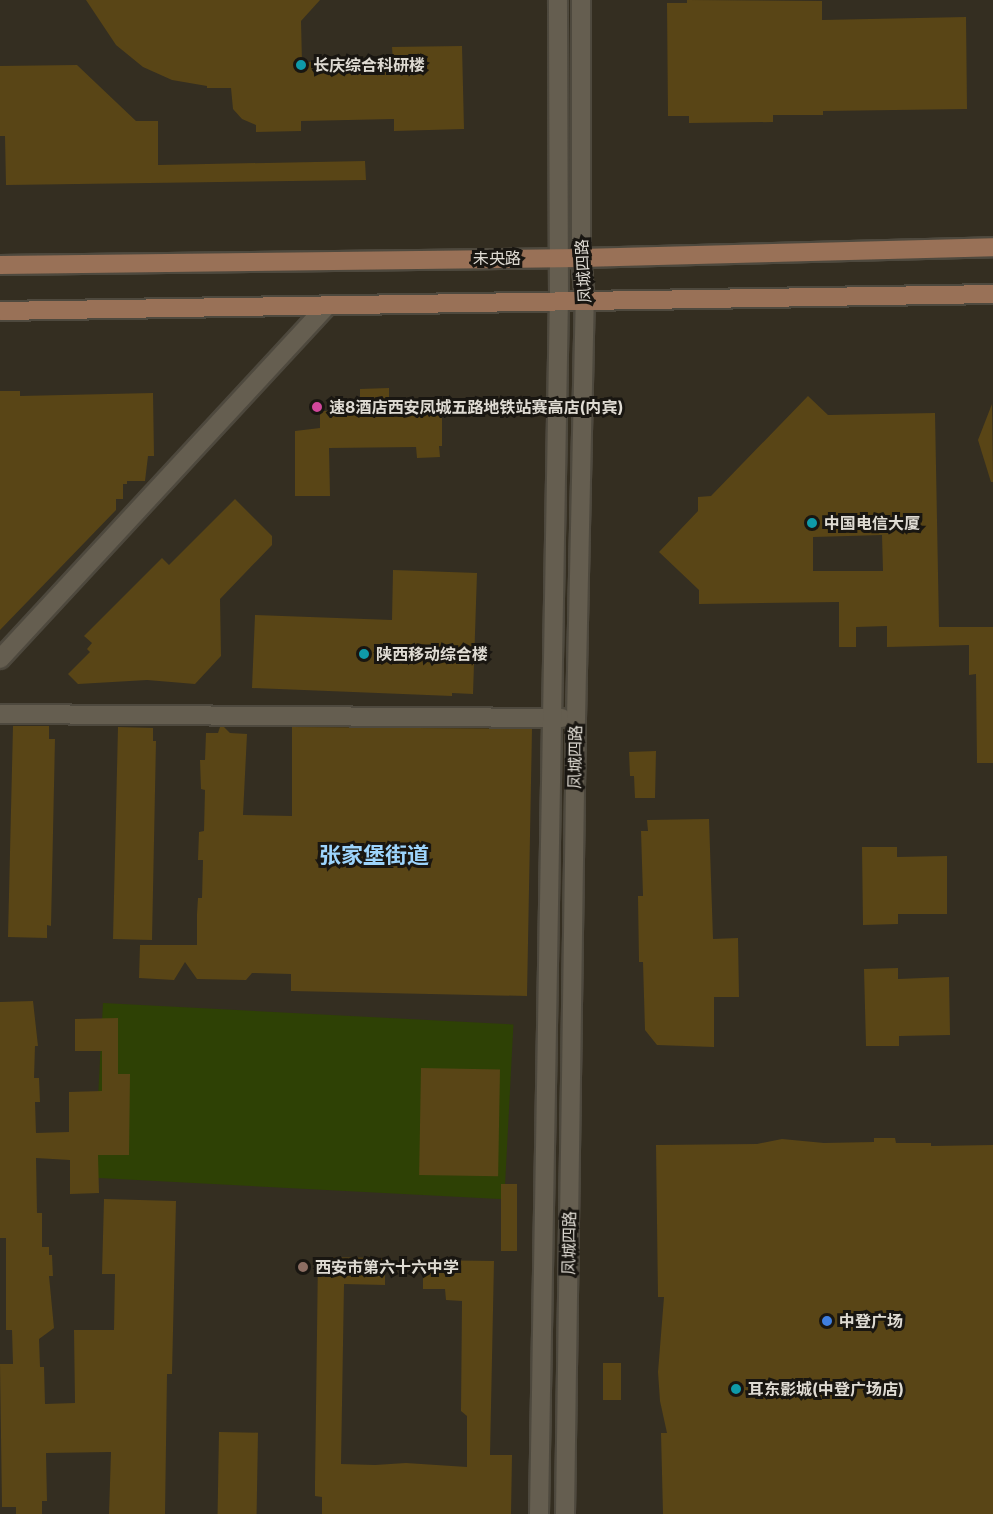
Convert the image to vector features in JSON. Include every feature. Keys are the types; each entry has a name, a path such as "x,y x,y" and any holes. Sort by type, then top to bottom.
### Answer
{"main road":[{"name":"未央路","path":"0,265 581,258 993,247"},
{"path":"0,312 559,300 993,294"}],"street":[{"name":"凤城四路","path":"539,1514 559,300 558,0"},
{"name":"凤城四路","path":"566,1514 576,719 585,301 581,258 581,0"},
{"path":"0,659 327,306"},
{"path":"0,714 576,719"}],"green space":[{"path":"103,1003 513,1025 504,1199 94,1178"}],"building":[{"name":"长庆综合科研楼","path":"86,0 320,0 301,21 302,62 393,61 392,47 462,46 464,129 394,131 394,119 301,121 301,131 256,132 256,125 242,119 233,109 231,88 207,88 207,86 172,80 143,67 116,45"},
{"path":"687,0 822,1 822,20 966,17 967,109 823,111 823,115 773,115 773,122 689,123 689,116 668,116 667,3 687,3"},
{"path":"77,65 136,121 158,121 158,165 365,161 366,180 6,185 5,136 0,136 0,66"},
{"path":"389,388 389,400 442,399 440,457 417,458 416,447 329,448 330,496 295,496 295,431 320,428 320,411 345,411 345,400 360,400 360,389"},
{"path":"0,391 20,391 20,396 153,393 154,456 148,456 145,481 127,481 127,484 123,484 123,499 116,499 116,510 0,630"},
{"name":"中国电信大厦","path":"808,396 828,415 935,413 939,627 993,627 993,763 977,763 976,674 969,675 969,645 887,647 887,626 856,627 856,647 839,647 839,602 699,604 699,590 659,552 698,511 698,497 711,496","holes":["882,535 883,571 813,571 813,537"]},
{"path":"992,404 993,482 991,482 978,440"},
{"path":"235,499 272,536 272,545 220,599 221,656 195,684 147,680 78,684 68,674 90,652 87,649 92,643 84,636 162,558 169,565"},
{"name":"陕西移动综合楼","path":"393,570 477,573 473,694 452,693 452,696 252,688 255,615 392,620"},
{"path":"13,726 49,726 49,739 55,739 51,926 47,925 47,938 8,937"},
{"path":"118,727 153,728 153,741 156,741 152,940 113,939"},
{"path":"220,727 224,727 230,733 247,734 243,815 292,816 292,727 532,729 527,996 291,991 291,974 252,973 246,980 197,979 185,962 174,980 139,978 140,945 197,945 198,898 202,898 203,860 198,860 199,832 204,831 205,790 201,789 200,760 205,760 206,733 218,733"},
{"path":"656,751 655,798 635,798 634,776 630,776 629,752"},
{"path":"709,819 713,939 738,938 739,997 714,997 714,1047 657,1045 645,1030 643,962 639,962 638,896 643,896 641,831 648,831 647,820"},
{"path":"862,847 897,847 897,857 947,856 947,914 898,914 898,924 863,925"},
{"path":"898,968 898,979 949,977 950,1035 899,1036 899,1046 866,1046 864,969"},
{"path":"33,1001 38,1046 35,1046 34,1078 39,1078 40,1102 35,1102 36,1133 69,1132 69,1092 102,1091 102,1051 75,1051 75,1019 118,1018 118,1074 130,1074 129,1155 98,1155 99,1193 70,1194 70,1160 36,1158 37,1213 42,1213 42,1247 49,1247 49,1255 52,1255 53,1276 49,1276 54,1328 39,1339 40,1367 44,1367 45,1404 75,1403 74,1330 114,1330 115,1274 102,1274 104,1199 176,1201 172,1374 167,1374 165,1514 109,1514 111,1452 46,1453 47,1501 42,1501 42,1514 16,1514 16,1507 2,1507 0,1364 13,1364 12,1330 6,1330 6,1238 0,1238 0,1002"},
{"path":"421,1068 500,1069 498,1176 419,1175"},
{"name":"中登广场","path":"874,1138 895,1138 896,1143 931,1143 931,1146 993,1145 993,1514 663,1514 661,1433 667,1433 660,1401 658,1372 664,1297 658,1297 656,1145 757,1144 782,1139 824,1143 874,1142"},
{"path":"501,1184 517,1184 517,1251 501,1251"},
{"path":"318,1257 385,1258 385,1285 344,1284 341,1464 375,1465 406,1463 467,1467 467,1416 461,1411 462,1301 446,1300 445,1289 423,1289 423,1260 494,1261 490,1455 512,1455 511,1514 322,1514 322,1497 315,1496"},
{"path":"603,1363 621,1363 621,1400 603,1400"},
{"path":"219,1432 258,1433 257,1514 218,1514"}],"place":[{"name":"长庆综合科研楼","path":"301,65"},
{"name":"速8酒店西安凤城五路地铁站赛高店(内宾)","path":"317,407"},
{"name":"中国电信大厦","path":"812,523"},
{"name":"陕西移动综合楼","path":"364,654"},
{"name":"西安市第六十六中学","path":"303,1267"},
{"name":"中登广场","path":"827,1321"},
{"name":"耳东影城(中登广场店)","path":"736,1389"}],"district":[{"name":"张家堡街道","path":"374,856"}]}
